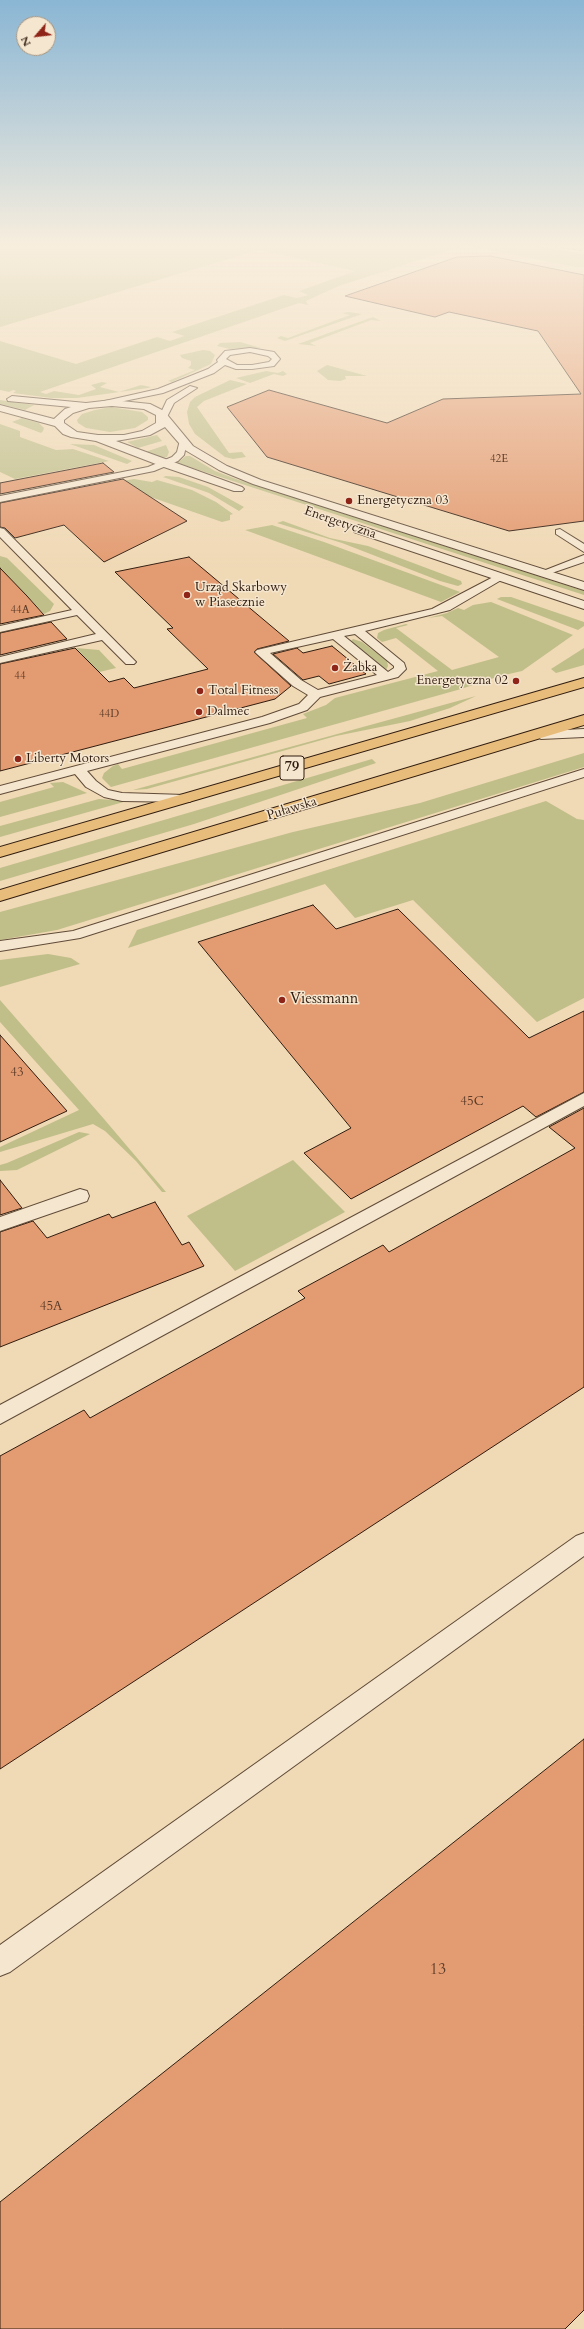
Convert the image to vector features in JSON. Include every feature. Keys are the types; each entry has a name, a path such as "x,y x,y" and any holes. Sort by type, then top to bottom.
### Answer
{"main road":[{"name":"79","path":"0,852 584,682"},
{"name":"Puławska","path":"0,896 540,735 584,720"}],"street":[{"name":"Energetyczna","path":"0,396 45,403 88,405"},
{"name":"Energetyczna","path":"59,424 59,419 69,411 100,403 141,405 155,409 183,442 210,462 257,482 584,586"},
{"path":"0,408 59,424 67,432 75,435 98,438 124,438 146,433 161,425 163,417"},
{"path":"98,438 164,464 250,493"},
{"name":"Energetyczna","path":"346,525 584,605"}],"lane":[{"path":"223,362 221,360 224,355 230,354"},
{"path":"228,374 245,367 266,365 276,359 268,354"},
{"path":"100,403 160,391 210,371 223,362 245,367"},
{"path":"163,417 170,402 208,382"},
{"path":"0,499 142,471 164,464 181,453 183,442"},
{"path":"0,531 11,549 80,611 130,662"},
{"path":"560,532 584,548"},
{"path":"543,572 584,558"},
{"path":"316,694 297,684 261,652 334,634 358,631 446,608 499,577"},
{"path":"0,629 80,611"},
{"path":"0,790 266,720 303,707 316,694 394,674 400,669 400,665 358,631"},
{"path":"334,634 386,676"},
{"path":"0,660 104,636"},
{"path":"540,735 584,733"},
{"path":"78,769 91,784 104,793 122,797 184,799"},
{"path":"0,946 75,935 584,773"},
{"path":"0,1415 584,1099"},
{"path":"0,1224 80,1196"},
{"path":"0,1962 584,1543"}],"shaded area":[{"path":"0,354 42,354 76,364 107,354 151,354 40,392 46,394 54,391 79,395 96,389 91,385 102,382 107,383 100,387 119,392 141,385 151,387 148,388 77,398 51,398 13,393 16,391 13,390 9,392 0,390"},
{"path":"213,354 215,355 211,364 172,382 168,381 195,370 188,368 191,365 191,361 182,358 180,355"},
{"path":"327,365 367,376 345,376 346,379 340,381 328,380 317,371"},
{"path":"266,371 278,373 283,371 287,374 283,376 274,374 250,383 236,378"},
{"path":"230,380 247,384 204,401 197,407 229,453 242,452 246,457 233,459 225,457 195,434 189,424 187,412 190,402 195,397"},
{"path":"0,400 34,405 25,410 0,404"},
{"path":"111,407 142,412 148,417 148,420 135,428 110,432 86,428 78,423 77,420 82,414"},
{"path":"22,418 39,423 44,428 43,431 41,433 12,422"},
{"path":"0,424 20,431 20,437 56,450 73,449 109,461 15,479 0,472"},
{"path":"157,435 162,441 138,448 127,442"},
{"path":"70,444 94,445 132,461 127,464"},
{"path":"166,445 169,452 167,457 162,458 145,452"},
{"path":"186,456 190,456 215,471 239,480 584,591 584,595 177,463"},
{"path":"163,477 179,477 208,487 244,507 239,511 209,493"},
{"path":"134,479 152,482 157,480 192,490 216,502 233,514 230,515 230,520 222,522 125,488 122,481"},
{"path":"283,521 330,538 368,546 461,581 462,584 458,586 440,581 342,543 277,523"},
{"path":"272,525 324,542 460,592 441,602 245,530"},
{"path":"0,556 7,558 54,604 50,611 44,614 31,600 0,607"},
{"path":"501,597 511,597 584,622 584,626 578,630 497,599"},
{"path":"491,602 573,635 522,671 111,787 102,778 104,773 118,764 122,769 307,718 303,714 326,705 335,698 438,671 396,638 382,642 377,638 378,633 384,630 406,624 408,625 396,628 452,670 499,657 442,616 428,618 447,613 458,608 464,610 473,605"},
{"path":"353,639 362,642 387,661 388,666 386,670 354,644 351,641"},
{"path":"76,648 99,650 116,668 0,696 0,686 91,664"},
{"path":"584,648 584,665 556,673 551,669"},
{"path":"476,696 450,708 410,721 336,736 147,789 133,790"},
{"path":"584,753 584,767 57,930 0,940 0,912 293,832 420,803"},
{"path":"372,759 376,763 194,824 0,881 0,868"},
{"path":"63,782 87,793 0,817 0,802 54,787 50,783"},
{"path":"99,799 127,801 0,837 0,826"},
{"path":"546,801 577,819 584,820 584,998 537,1022 413,900 355,918 325,884 128,948 137,930"},
{"path":"48,954 71,958 80,964 0,987 0,960"},
{"path":"0,1000 166,1192 162,1192 136,1161 105,1131 93,1124 0,1152 0,1147 79,1110 0,1022"},
{"path":"79,1132 90,1134 17,1170 0,1171 0,1165"},
{"path":"293,1160 345,1212 235,1271 187,1216"}],"building":[{"path":"553,354 584,354 584,521 509,531 267,457 227,407 269,390 387,423 443,399 581,394"},
{"path":"103,463 114,472 0,494 0,483"},
{"path":"123,479 187,521 104,562 64,525 15,538 5,528 0,527 0,503"},
{"path":"189,557 289,641 257,649 254,652 291,686 275,699 0,771 0,664 75,648 109,682 124,678 134,688 208,669 167,629 173,628 115,572"},
{"path":"0,568 27,596 44,615 0,624"},
{"path":"51,622 67,639 0,655 0,633"},
{"name":"Żabka","path":"332,646 366,674 329,684 319,676 303,680 273,654 297,648 303,653"},
{"path":"313,905 336,929 398,909 529,1038 584,1011 584,1092 536,1117 523,1106 351,1199 304,1153 351,1128 198,942"},
{"path":"0,1035 67,1111 0,1142"},
{"path":"584,1108 584,1387 0,1769 0,1456 84,1410 90,1418 305,1298 298,1291 383,1245 389,1252 575,1148 549,1127"},
{"path":"0,1180 22,1208 0,1215"},
{"path":"155,1202 182,1245 189,1242 204,1266 0,1347 0,1232 33,1221 47,1238 109,1214 112,1218"},
{"path":"584,1739 584,2310 565,2329 0,2329 0,2202"}],"place":[{"name":"Energetyczna 03","path":"349,501"},
{"name":"Urząd Skarbowy w Piasecznie","path":"187,595"},
{"name":"Żabka","path":"335,668"},
{"name":"Energetyczna 02","path":"516,681"},
{"name":"Total Fitness","path":"200,691"},
{"name":"Dalmec","path":"199,712"},
{"name":"Liberty Motors","path":"18,759"},
{"name":"Viessmann","path":"282,1000"}]}
